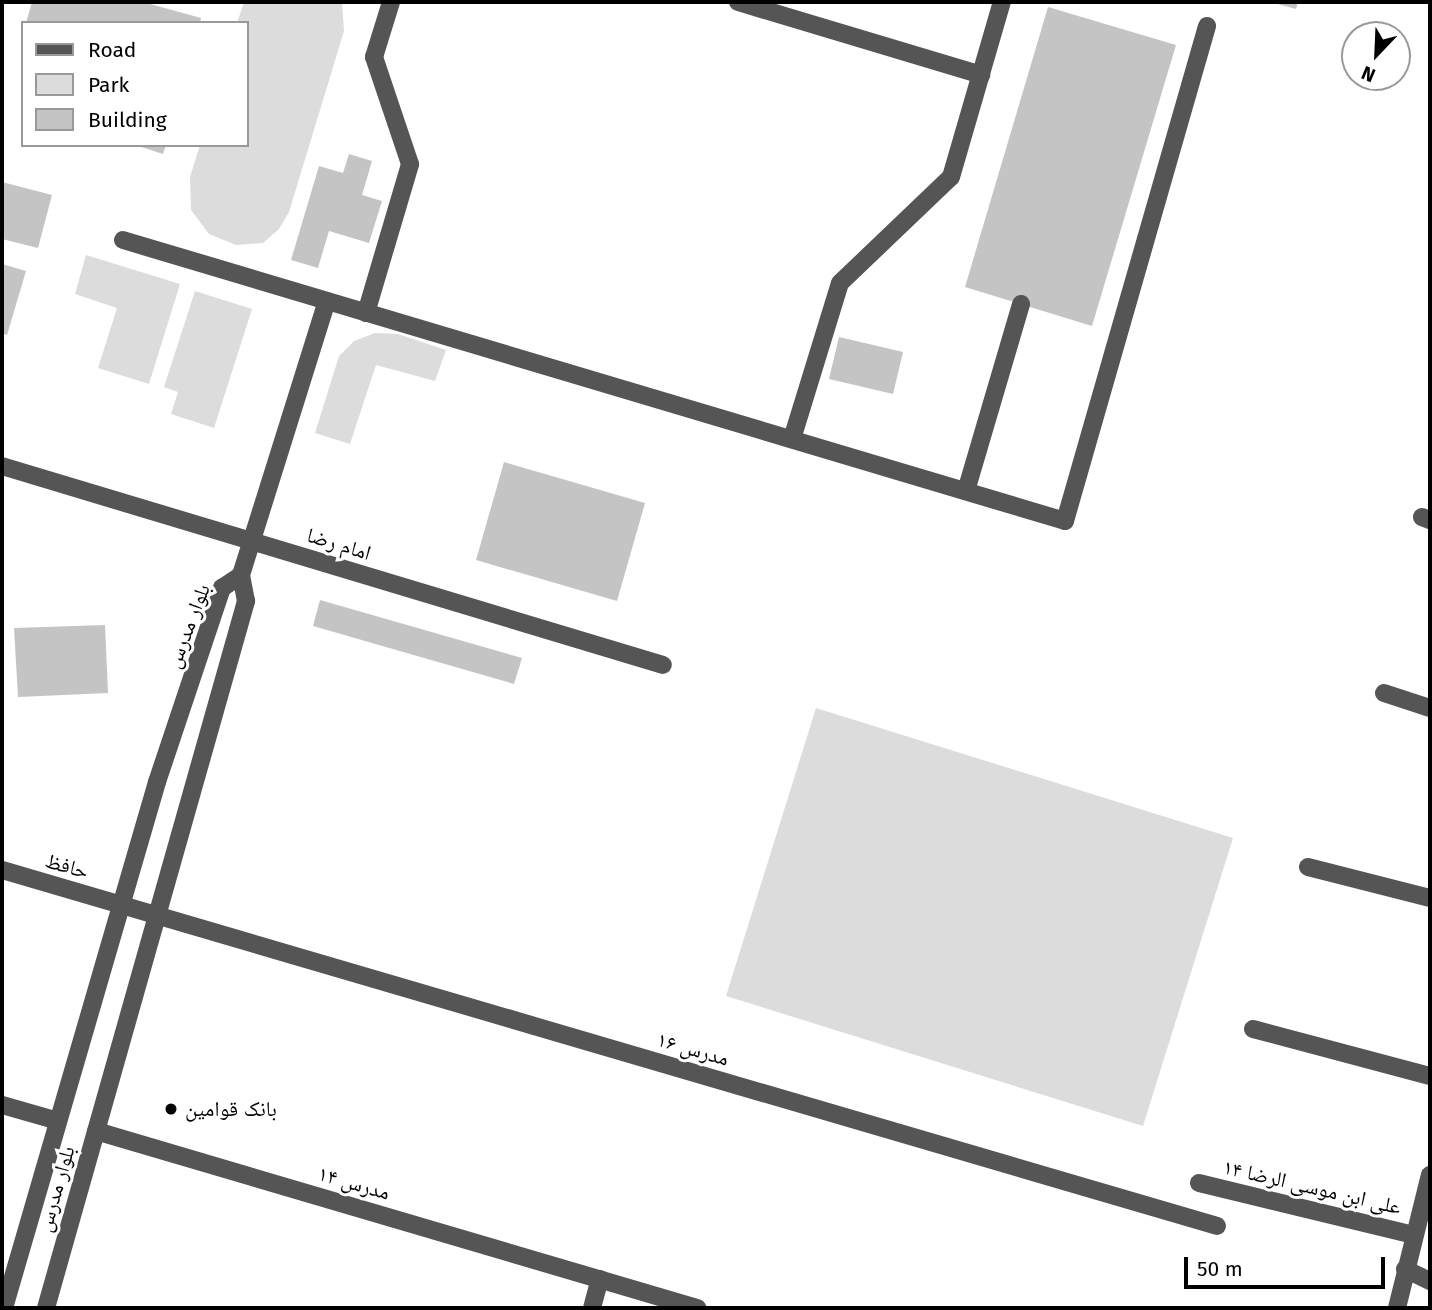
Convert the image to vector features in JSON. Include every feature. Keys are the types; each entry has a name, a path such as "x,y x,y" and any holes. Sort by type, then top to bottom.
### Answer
{"street":[{"path":"366,313 410,164 374,57 391,2"},
{"path":"738,2 981,75"},
{"path":"792,439 840,282 951,177 1002,2"},
{"path":"123,240 1065,521 1208,26"},
{"path":"241,575 327,300"},
{"path":"966,491 1020,304"},
{"name":"امام رضا","path":"2,466 663,665"},
{"name":"بلوار مدرس","path":"4,1308 119,905 222,588 241,575 246,601 46,1308"},
{"path":"1384,692 1430,708"},
{"path":"1308,867 1430,898"},
{"name":"حافظ","path":"2,870 156,916"},
{"name":"مدرس ۱۶","path":"156,916 1217,1226"},
{"path":"1253,1028 1430,1076"},
{"path":"2,1105 58,1121"},
{"name":"مدرس ۱۴","path":"96,1131 697,1308"},
{"path":"1397,1308 1430,1175"},
{"name":"علی ابن موسی الرضا ۱۴","path":"1199,1183 1415,1235"},
{"path":"1405,1269 1430,1280"},
{"path":"592,1308 600,1279"}],"green space":[{"path":"244,2 342,2 344,31 289,212 279,229 263,243 236,245 209,234 191,210 190,177 199,147 248,147 248,21 238,21"},
{"path":"86,255 180,284 149,384 98,368 117,308 75,294"},
{"path":"195,291 252,309 214,428 171,414 178,392 164,387"},
{"path":"375,333 398,334 446,350 435,381 376,365 350,444 315,433 339,356 354,341"},
{"path":"816,708 1233,838 1143,1126 726,996"}],"building":[{"path":"32,2 143,2 201,18 200,21 27,21"},
{"path":"1270,2 1298,2 1296,9"},
{"path":"1048,7 1176,45 1092,326 965,287"},
{"path":"141,147 165,147 163,154"},
{"path":"349,154 372,161 362,195 382,201 369,243 329,231 318,268 291,260 319,166 343,173"},
{"path":"2,182 52,195 38,248 2,239"},
{"path":"2,264 26,271 7,335 2,333"},
{"path":"839,337 903,352 893,394 829,379"},
{"path":"504,462 645,503 617,601 476,560"},
{"path":"320,600 522,658 514,684 313,626"},
{"path":"105,625 108,693 18,697 14,628"}],"place":[{"name":"بانک قوامین","path":"171,1109"}]}
